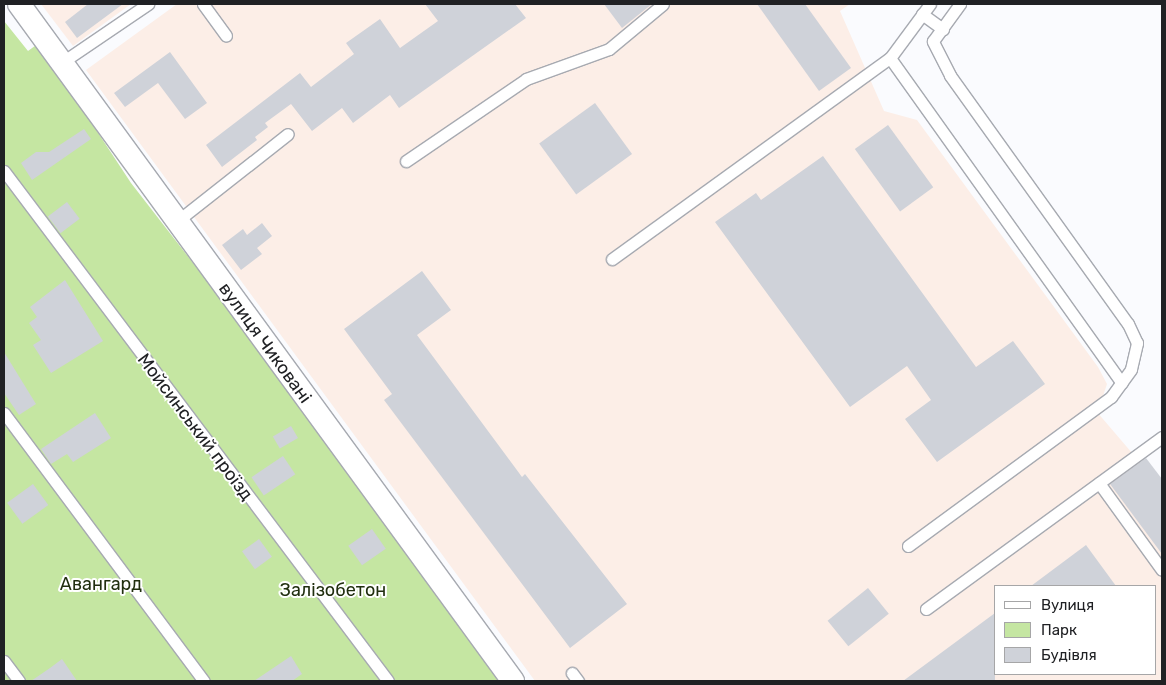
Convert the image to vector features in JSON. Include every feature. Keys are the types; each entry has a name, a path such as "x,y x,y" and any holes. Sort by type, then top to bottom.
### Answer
{"street":[{"name":"вулиця Чиковані","path":"19,4 64,61 176,222 514,681"}],"lane":[{"path":"64,61 148,4"},
{"path":"203,4 226,36"},
{"path":"406,161 526,79 609,49 664,4"},
{"path":"612,259 890,58 930,4"},
{"path":"908,546 1111,397 1131,369 1137,343 1128,324 950,75 933,41 960,4"},
{"path":"922,14 943,28"},
{"path":"890,58 1122,383"},
{"path":"176,222 288,134"},
{"name":"Мойсинський проїзд","path":"4,172 388,681"},
{"path":"4,413 204,681"},
{"path":"926,609 1162,437"},
{"path":"1099,484 1162,570"},
{"path":"4,662 19,681"}],"shaded area":[{"path":"41,4 131,4 73,46"},
{"path":"177,4 850,4 840,11 884,111 917,120 1098,367 1107,384 1103,396 1091,405 1162,488 1162,681 535,681 86,70"}],"green space":[{"name":"Авангард","path":"4,21 28,51 39,43 131,183 235,317 502,681 4,681"}],"building":[{"path":"88,4 123,4 77,38 65,22"},
{"path":"425,4 515,4 526,18 399,108 390,95 353,123 342,108 312,131 291,104 265,123 268,127 255,137 257,140 222,167 206,145 300,73 311,87 354,54 346,43 380,19 400,48 438,21"},
{"path":"604,4 652,4 622,28"},
{"path":"757,4 805,4 851,68 819,91"},
{"path":"170,52 207,103 185,119 158,83 125,107 114,93"},
{"path":"595,103 632,154 576,195 539,144"},
{"path":"888,125 933,187 900,211 855,149"},
{"path":"84,129 91,139 32,180 21,163 36,152 49,152"},
{"path":"823,156 976,367 1013,341 1045,384 937,462 905,419 931,400 907,366 850,407 715,222 756,193 761,200"},
{"path":"67,202 80,219 60,233 48,216"},
{"path":"262,223 272,236 257,248 262,254 241,270 222,245 243,229 247,235"},
{"path":"422,271 451,310 417,335 522,477 525,474 627,604 570,648 384,400 392,394 344,329"},
{"path":"65,280 103,341 51,373 33,345 41,340 29,323 37,317 30,307"},
{"path":"4,352 36,404 19,415 4,393"},
{"path":"95,413 111,438 73,462 67,454 51,464 41,449"},
{"path":"291,426 298,438 280,449 273,436"},
{"path":"283,456 295,474 264,495 251,477"},
{"path":"1146,458 1162,479 1162,554 1110,484"},
{"path":"33,484 48,505 22,524 7,503"},
{"path":"372,529 386,549 362,565 348,546"},
{"path":"259,539 272,557 255,569 242,551"},
{"path":"1086,545 1115,585 1032,585"},
{"path":"868,588 889,614 848,646 828,621"},
{"path":"994,614 995,681 903,681"},
{"path":"291,656 302,674 292,681 254,681"},
{"path":"62,659 77,681 31,681 50,668"}],"park label":[{"name":"Залізобетон","path":"333,590"}]}
